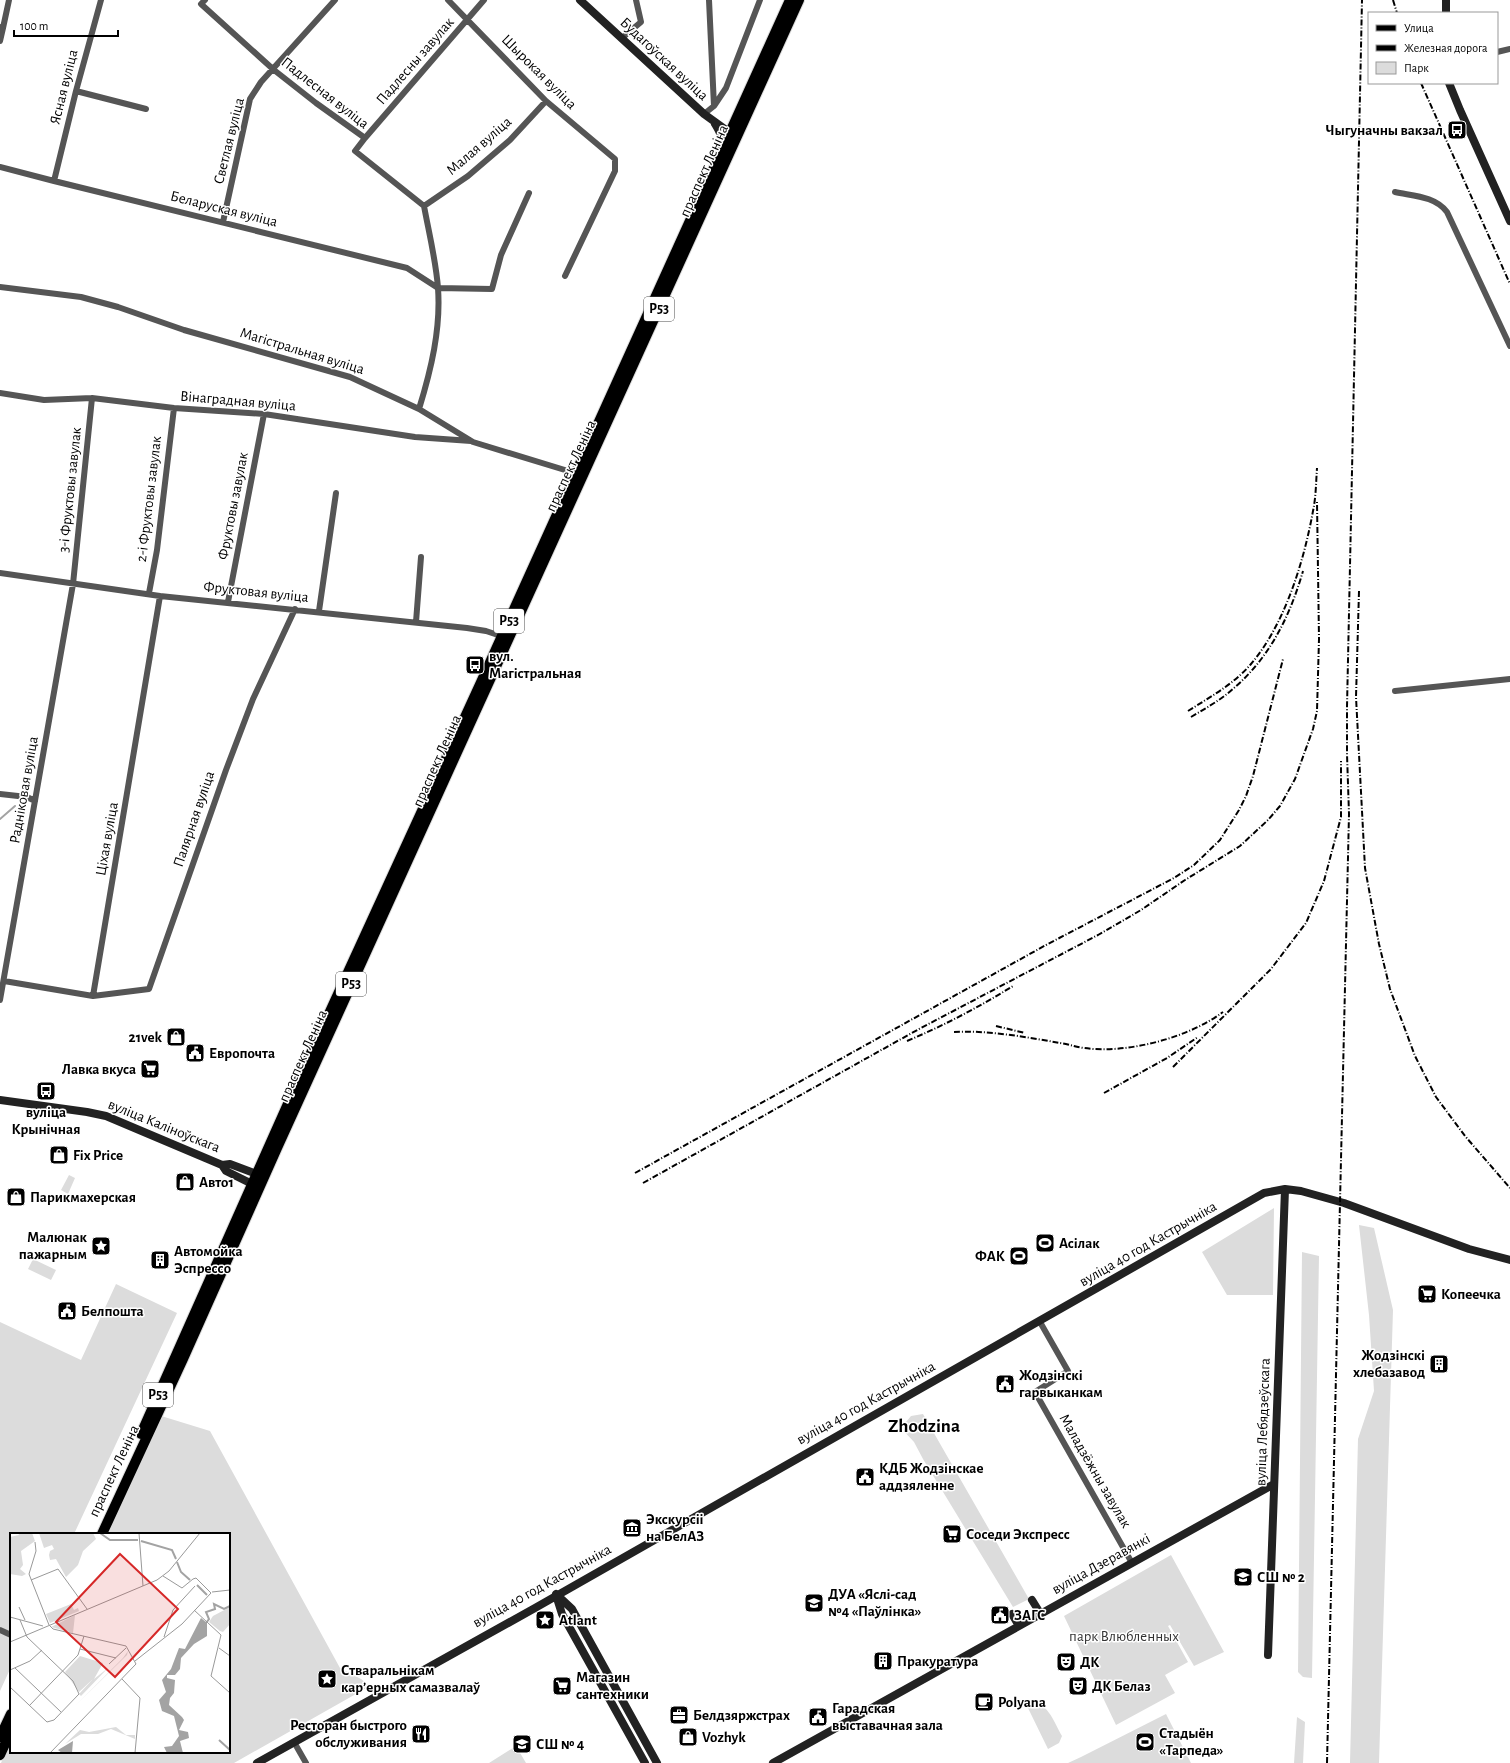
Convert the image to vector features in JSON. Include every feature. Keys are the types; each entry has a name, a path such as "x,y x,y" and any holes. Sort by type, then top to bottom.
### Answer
{"main road":[{"name":"Будагоўская вуліца","path":"580,0 704,114 733,134"},
{"name":"праспект Леніна","path":"580,474 720,153 733,134 738,114 790,0"},
{"name":"праспект Леніна","path":"102,1533 187,1351 260,1176 580,474 733,134 799,0"},
{"path":"1446,0 1446,12"},
{"path":"1449,84 1510,221"},
{"name":"Будагоўская вуліца","path":"714,121 728,123 734,120 738,114"},
{"name":"Будагоўская вуліца","path":"714,121 720,132 722,140 720,153"},
{"name":"вуліца Каліноўскага","path":"0,1100 106,1116 222,1165 230,1164 260,1176"},
{"name":"вуліца Каліноўскага","path":"222,1165 226,1171 256,1186"},
{"name":"праспект Леніна","path":"95,1533 256,1186"},
{"name":"вуліца 40 год Кастрычніка","path":"257,1763 889,1405 1040,1322 1264,1193 1285,1190 1301,1191 1344,1203 1469,1248 1510,1260"},
{"name":"вуліца Лебядзеўскага","path":"1268,1655 1274,1484 1277,1458 1285,1190"},
{"name":"вуліца Дзеравянкі","path":"773,1763 1274,1484"},
{"path":"556,1594 572,1609 657,1763"},
{"path":"556,1594 562,1614 645,1763"},
{"path":"1032,1600 1040,1613"},
{"path":"1012,1614 1019,1626"},
{"path":"582,1650 592,1645"},
{"path":"0,1737 10,1716"},
{"path":"0,1755 10,1733"}],"street":[{"path":"0,41 9,0"},
{"name":"Ясная вуліца","path":"54,181 76,91 101,0"},
{"name":"Светлая вуліца","path":"223,222 250,100 261,82 274,70 335,0"},
{"name":"Шырокая вуліца","path":"448,0 546,101 615,159 615,171 565,276"},
{"name":"Падлесны завулак","path":"365,138 484,0"},
{"path":"622,38 641,22 636,0"},
{"path":"709,0 714,106"},
{"path":"704,114 714,106 726,88 760,0"},
{"name":"Падлесная вуліца","path":"203,2 274,70 316,103 365,138 355,152 424,206"},
{"path":"1498,52 1510,49"},
{"path":"76,91 146,109"},
{"name":"Малая вуліца","path":"424,206 468,176 510,140 546,101"},
{"name":"Беларуская вуліца","path":"0,167 407,268 438,288"},
{"path":"1395,192 1434,200 1442,204 1448,212 1510,346"},
{"path":"438,288 492,289 501,256 529,193"},
{"path":"419,409 431,369 437,328 438,288 424,206"},
{"name":"Магістральная вуліца","path":"0,286 81,297 118,307 184,330 350,377 419,409 473,442 580,474"},
{"name":"Вінаградная вуліца","path":"0,393 44,400 92,398 174,408 264,414 415,438 473,442"},
{"name":"3-і Фруктовы завулак","path":"73,584 92,398"},
{"name":"2-і Фруктовы завулак","path":"149,593 157,550 174,408"},
{"name":"Фруктовы завулак","path":"228,602 264,414"},
{"path":"319,611 336,493"},
{"path":"416,622 421,557"},
{"name":"Фруктовая вуліца","path":"0,573 149,593 160,596 416,622 486,631 506,637"},
{"name":"Радніковая вуліца","path":"0,1000 73,584"},
{"name":"Ціхая вуліца","path":"93,996 160,596"},
{"name":"Палярная вуліца","path":"93,996 149,988 226,770 254,699 295,609"},
{"path":"1395,691 1510,679"},
{"path":"0,794 27,797 35,801"},
{"path":"4,981 93,996"},
{"name":"Маладзёжны завулак","path":"1040,1322 1068,1371 1035,1392 1115,1530 1132,1563"},
{"path":"0,1630 10,1635"},
{"path":"294,1742 306,1763"}],"green space":[{"path":"69,1175 75,1178 68,1194 61,1190"},
{"path":"1274,1208 1273,1295 1227,1295 1202,1252"},
{"path":"1359,1225 1374,1228 1393,1310 1379,1763 1350,1763 1358,1439 1374,1391 1369,1315"},
{"path":"1302,1252 1319,1256 1312,1678 1303,1677 1298,1672"},
{"path":"33,1259 56,1270 51,1280 28,1269"},
{"path":"116,1284 177,1313 74,1533 10,1533 10,1669 0,1691 0,1322 81,1360"},
{"path":"923,1414 1029,1599 1013,1607 914,1442 901,1428 911,1416"},
{"path":"158,1415 210,1431 340,1668 361,1679 370,1686 234,1763 1,1763 10,1742 10,1753 230,1753 230,1533 104,1533"},
{"name":"парк Влюбленных","path":"1171,1555 1224,1652 1194,1666 1170,1625 1168,1626 1188,1662 1165,1675 1175,1693 1116,1725 1064,1616"},
{"path":"1032,1703 1038,1704 1047,1710 1062,1736 1059,1743 1048,1749 1028,1708"},
{"name":"Стадыён «Тарпеда»","path":"1166,1714 1191,1763 1068,1763 1081,1757"},
{"path":"1297,1717 1305,1722 1303,1763 1294,1763"},
{"path":"516,1746 526,1763 489,1763"}],"waterway":[{"path":"0,819 15,806"}],"railway":[{"path":"1327,1763 1349,814 1347,707 1362,0"},
{"path":"1393,0 1397,12"},
{"path":"1421,84 1510,284"},
{"path":"1188,711 1237,678 1251,664 1274,630 1291,591 1304,550 1314,506 1317,468"},
{"path":"643,1183 919,1029 1098,935 1141,910 1185,880 1240,846 1268,820 1280,806 1295,779 1313,729 1317,711 1319,639 1317,502"},
{"path":"1191,717 1213,704 1229,692 1247,676 1258,663 1277,635 1285,620 1303,571"},
{"path":"1359,591 1356,697 1365,868 1379,944 1390,989 1415,1056 1436,1097 1465,1136 1510,1188"},
{"path":"635,1173 1046,945 1174,878 1194,865 1220,840 1246,796 1253,776 1283,659"},
{"path":"1173,1067 1271,969 1306,923 1324,881 1341,817 1341,761"},
{"path":"907,1041 961,1016 1013,986"},
{"path":"954,1032 1007,1034 1084,1048 1119,1049 1156,1042 1175,1036 1193,1029 1223,1012"},
{"path":"996,1026 1025,1033"},
{"path":"1104,1093 1167,1058 1198,1037"}],"place":[{"name":"Чыгуначны вакзал","path":"1457,130"},
{"name":"вул. Магістральная","path":"475,665"},
{"name":"21vek","path":"176,1037"},
{"name":"Европочта","path":"195,1053"},
{"name":"Лавка вкуса","path":"150,1069"},
{"name":"вуліца Крынічная","path":"46,1091"},
{"name":"Fix Price","path":"59,1155"},
{"name":"Авто1","path":"185,1182"},
{"name":"Парикмахерская","path":"16,1197"},
{"name":"Асілак","path":"1045,1243"},
{"name":"Малюнак пажарным","path":"101,1246"},
{"name":"ФАК","path":"1019,1256"},
{"name":"Автомойка Эспрессо","path":"160,1260"},
{"name":"Копеечка","path":"1427,1294"},
{"name":"Белпошта","path":"67,1311"},
{"name":"Жодзінскі хлебазавод","path":"1439,1364"},
{"name":"Жодзінскі гарвыканкам","path":"1005,1384"},
{"name":"КДБ Жодзінскае аддзяленне","path":"865,1477"},
{"name":"Экскурсіі на БелАЗ","path":"632,1528"},
{"name":"Соседи Экспресс","path":"952,1534"},
{"name":"СШ № 2","path":"1243,1577"},
{"name":"ДУА «Яслі-сад №4 «Паўлінка»","path":"814,1603"},
{"name":"ЗАГС","path":"1000,1615"},
{"name":"Atlant","path":"545,1620"},
{"name":"Пракуратура","path":"883,1661"},
{"name":"ДК","path":"1066,1662"},
{"name":"Стваральнікам карʼерных самазвалаў","path":"327,1679"},
{"name":"Магазин сантехники","path":"562,1686"},
{"name":"ДК Белаз","path":"1078,1686"},
{"name":"Polyana","path":"984,1702"},
{"name":"Белдзяржстрах","path":"679,1715"},
{"name":"Гарадская выставачная зала","path":"818,1717"},
{"name":"Ресторан быстрого обслуживания","path":"421,1734"},
{"name":"Vozhyk","path":"688,1737"},
{"name":"Стадыён «Тарпеда»","path":"1145,1742"},
{"name":"СШ № 4","path":"522,1744"}],"district":[{"name":"Zhodzina","path":"924,1426"}]}
